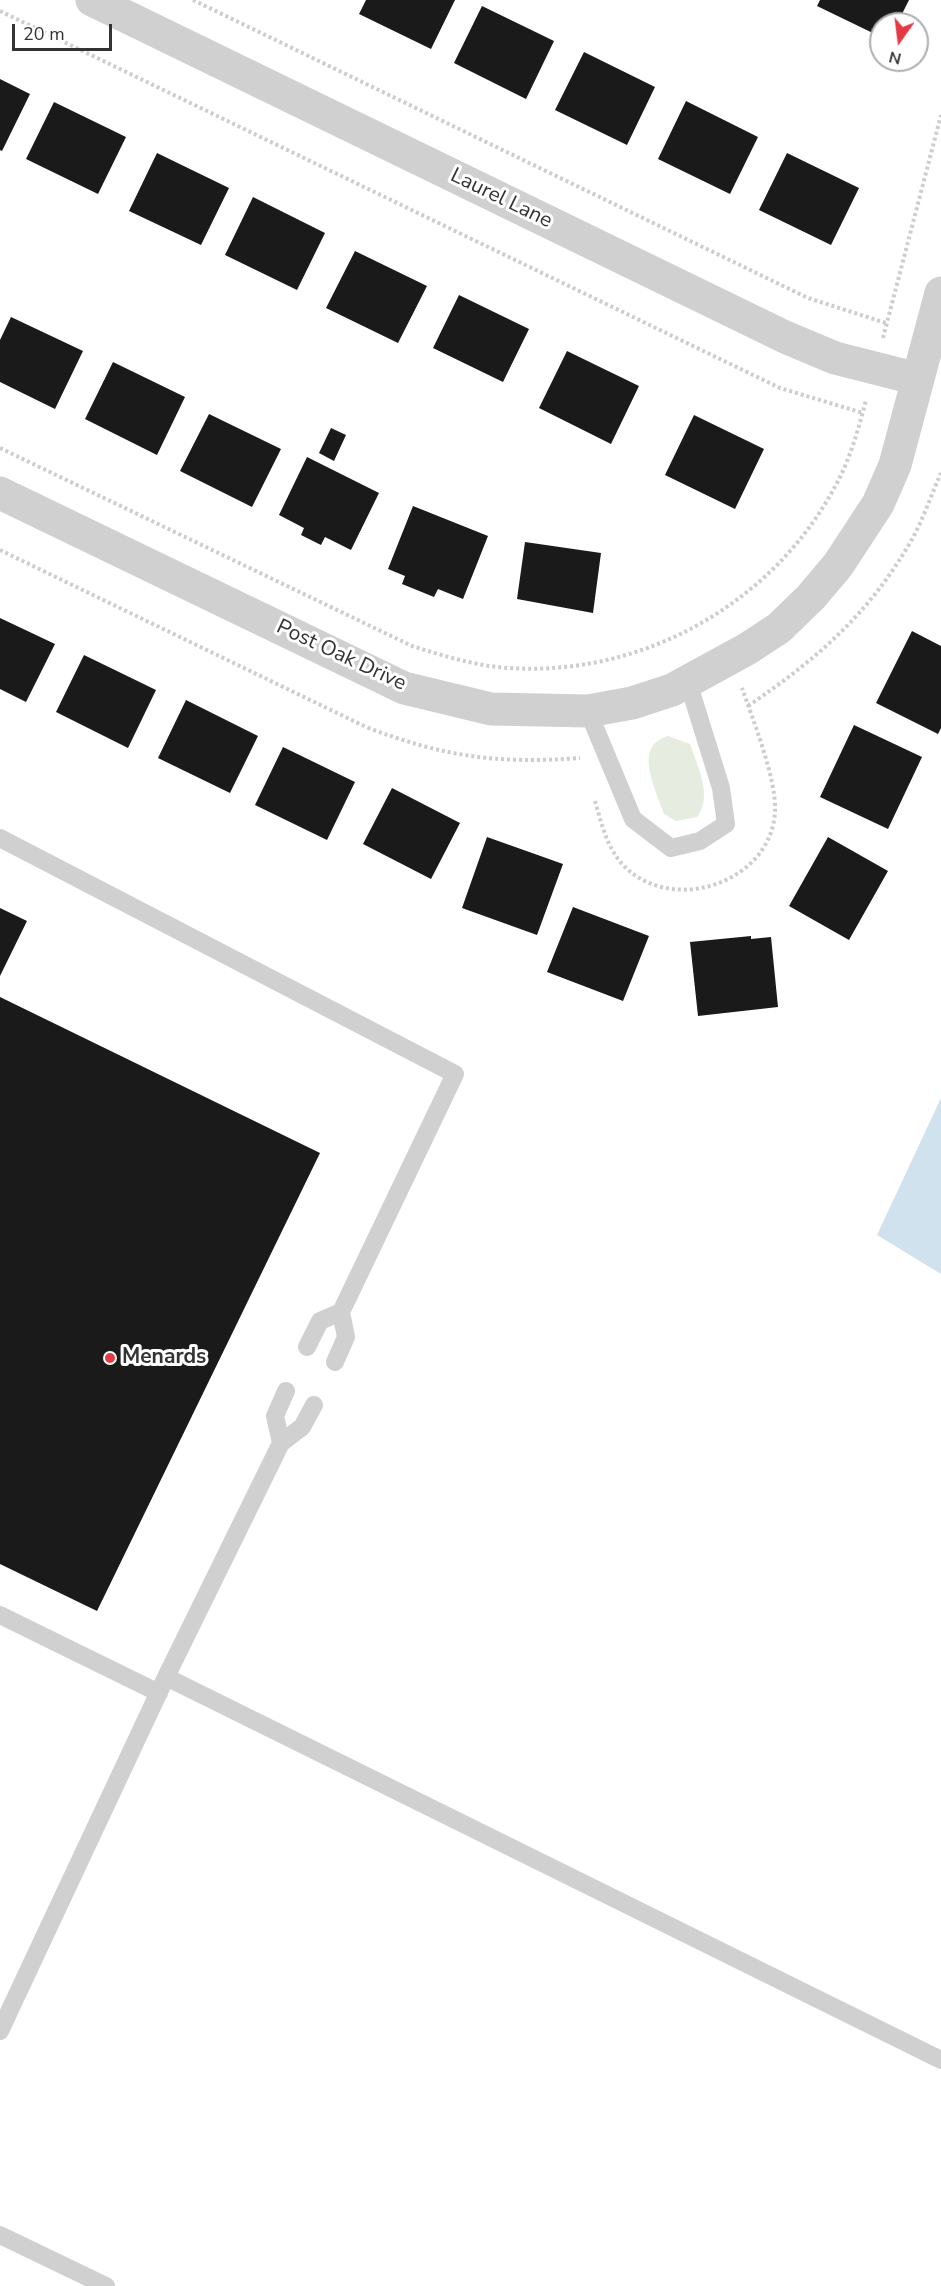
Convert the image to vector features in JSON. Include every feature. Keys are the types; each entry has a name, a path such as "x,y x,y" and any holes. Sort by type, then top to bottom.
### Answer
{"street":[{"name":"Laurel Lane","path":"92,0 785,338 835,358 918,379"},
{"name":"Post Oak Drive","path":"0,493 404,688 491,710 588,711 632,703 688,682 779,628 811,597 838,565 878,504 895,465 941,293"}],"lane":[{"path":"588,711 633,819 671,848 700,841 726,824 721,788 688,682"},
{"path":"0,838 455,1074 341,1312 346,1337 335,1362"},
{"path":"307,1347 320,1321 341,1312"},
{"path":"281,1443 275,1416 286,1391"},
{"path":"0,2031 163,1685 281,1443 302,1427 314,1404"},
{"path":"0,1615 163,1685 941,2060"},
{"path":"0,2235 106,2286"}],"path":[{"path":"193,0 808,298 886,323"},
{"path":"0,11 780,388 863,413"},
{"path":"0,448 412,646 481,665 540,669 590,665 661,644 705,622 735,602 777,565 814,519 843,472 863,413 941,115"},
{"path":"742,688 748,706 799,672 829,647 863,609 896,564 912,539 941,473"},
{"path":"0,550 357,723 415,746 494,760 581,758"}],"shaded area":[{"path":"668,736 690,744 697,762 704,800 697,817 676,821 664,814 656,793 649,758 651,749 657,741"}],"water":[{"path":"941,1098 941,1274 877,1235"}],"building":[{"path":"366,0 455,0 431,49 359,14"},
{"path":"820,0 909,0 903,12 869,12 869,31 817,6"},
{"path":"482,6 554,41 526,99 454,63"},
{"path":"584,52 655,87 627,145 555,110"},
{"path":"0,79 30,94 2,151 0,150"},
{"path":"686,101 758,137 730,194 658,159"},
{"path":"54,102 126,137 98,194 26,159"},
{"path":"157,153 229,188 201,245 129,211"},
{"path":"787,153 859,188 831,245 759,210"},
{"path":"253,197 325,233 297,290 225,255"},
{"path":"355,251 427,286 398,343 326,308"},
{"path":"459,295 529,329 503,382 433,348"},
{"path":"11,317 83,351 55,409 0,382 0,340"},
{"path":"567,351 639,386 611,444 539,408"},
{"path":"113,362 185,397 157,455 85,419"},
{"path":"209,414 281,449 252,507 180,471"},
{"path":"694,415 764,449 735,509 665,475"},
{"path":"331,428 346,435 334,461 319,453"},
{"path":"307,457 379,493 351,550 325,537 321,545 301,535 304,528 279,515"},
{"path":"413,506 488,536 463,599 438,589 434,597 402,584 405,576 388,569"},
{"path":"525,542 601,553 593,613 517,599"},
{"path":"0,618 55,644 26,702 0,689"},
{"path":"912,631 941,646 941,728 938,734 876,703"},
{"path":"84,655 156,690 128,748 56,712"},
{"path":"186,700 258,736 230,793 158,758"},
{"path":"854,725 922,757 888,829 820,797"},
{"path":"283,747 355,782 327,840 255,805"},
{"path":"392,788 460,823 431,879 363,844"},
{"path":"487,837 563,864 537,935 462,908"},
{"path":"828,837 888,871 849,940 789,906"},
{"path":"573,907 649,936 623,1001 547,972"},
{"path":"0,908 27,921 0,976"},
{"path":"751,936 751,939 771,937 778,1007 698,1016 690,942"},
{"name":"Menards","path":"0,997 320,1153 97,1611 0,1564"}],"place":[{"name":"Menards","path":"110,1358"}]}
